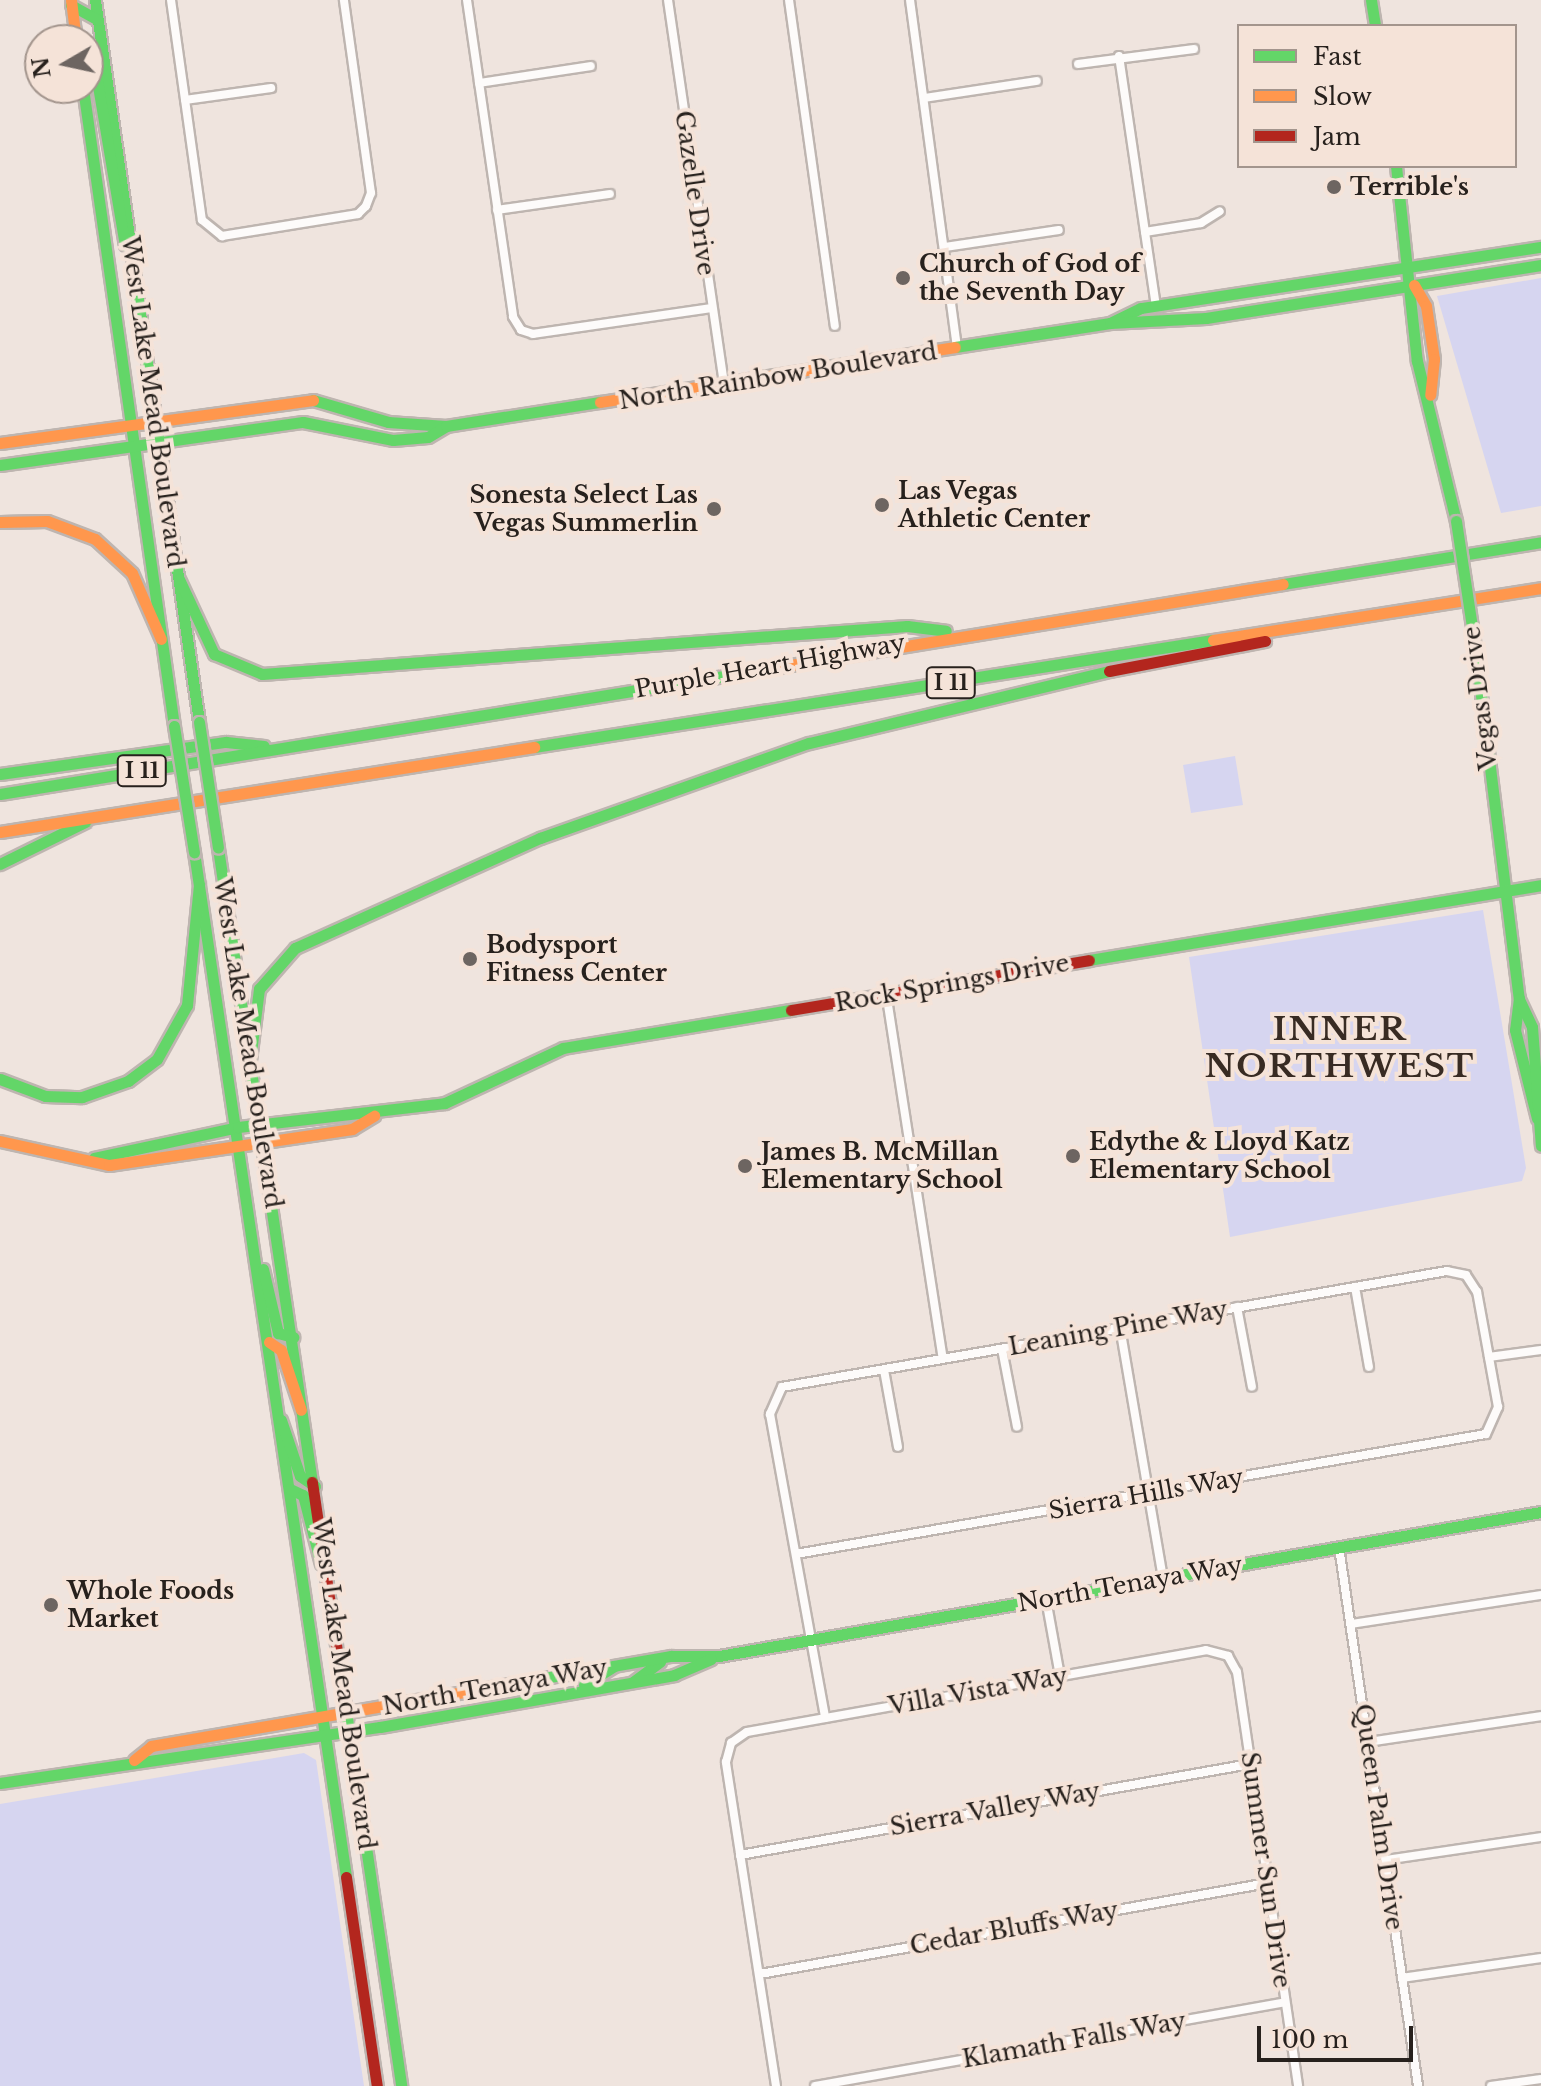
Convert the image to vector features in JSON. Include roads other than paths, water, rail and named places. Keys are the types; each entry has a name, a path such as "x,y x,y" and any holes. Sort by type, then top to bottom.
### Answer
{"main road":[{"name":"West Lake Mead Boulevard","path":"95,0 99,24"},
{"path":"1371,0 1375,24"},
{"path":"71,3 98,20"},
{"path":"71,3 74,24"},
{"name":"West Lake Mead Boulevard","path":"104,61 199,722 352,1731 401,2086"},
{"name":"West Lake Mead Boulevard","path":"85,104 130,447 238,1127 377,2086"},
{"path":"101,104 108,155 136,283"},
{"path":"92,157 108,155"},
{"name":"Vegas Drive","path":"1396,168 1414,285 1426,306 1434,359 1429,399"},
{"name":"North Rainbow Boulevard","path":"0,443 312,400 388,422 446,426 1110,323 1156,306 1541,247"},
{"name":"North Rainbow Boulevard","path":"1110,323 1139,326 1541,265"},
{"name":"Vegas Drive","path":"1414,285 1409,309 1456,521 1475,647 1503,891 1519,998 1536,1056 1537,1118 1541,1146"},
{"name":"North Rainbow Boulevard","path":"0,465 314,421 393,440 428,437 446,426"},
{"path":"0,522 47,521 95,539 132,573 161,639"},
{"name":"Purple Heart Highway","path":"0,794 962,633 1541,542"},
{"path":"179,579 214,654 262,674 907,626 962,633"},
{"name":"Purple Heart Highway","path":"0,832 1541,588"},
{"path":"250,1060 259,989 287,954 540,838 702,775 809,743 1367,616"},
{"path":"0,774 226,742 284,748"},
{"path":"0,864 93,817"},
{"path":"0,1079 69,1098 117,1087 148,1067 187,1005 199,885"},
{"name":"Rock Springs Drive","path":"94,1158 238,1127 374,1116 456,1100 554,1050 886,992 1541,885"},
{"name":"Rock Springs Drive","path":"0,1141 94,1158 109,1165 352,1129 374,1116"},
{"path":"255,1251 276,1329 293,1337"},
{"path":"269,1342 281,1350 287,1385 305,1416"},
{"path":"280,1417 292,1436 300,1476 315,1486"},
{"path":"290,1489 303,1495 330,1590"},
{"name":"North Tenaya Way","path":"0,1783 134,1760 352,1731 557,1696 633,1682 719,1656 1541,1512"},
{"path":"633,1682 636,1673 671,1656"},
{"name":"North Tenaya Way","path":"134,1760 151,1746 671,1656 719,1656"},
{"path":"557,1696 611,1675 615,1666"},
{"path":"362,1979 384,1976"}],"street":[{"path":"171,0 202,220 211,233 343,217 366,206 371,193 344,0"},
{"path":"467,0 497,210 521,330 533,334 711,308"},
{"name":"Gazelle Drive","path":"668,0 724,385"},
{"path":"789,0 835,326"},
{"path":"910,0 957,347"},
{"path":"1078,64 1119,56 1194,49"},
{"path":"1119,56 1156,306"},
{"path":"479,83 591,66"},
{"path":"924,98 1037,81"},
{"path":"185,100 271,88"},
{"path":"497,210 610,194"},
{"path":"1145,232 1201,223 1220,211"},
{"path":"945,247 1059,230"},
{"path":"886,992 943,1359"},
{"name":"Leaning Pine Way","path":"796,1554 770,1414 773,1397 792,1383 884,1370 1447,1271 1466,1275 1477,1292 1489,1357"},
{"path":"1355,1287 1369,1367"},
{"path":"1237,1307 1252,1387"},
{"path":"1120,1327 1163,1578"},
{"path":"1002,1349 1017,1427"},
{"path":"1489,1357 1541,1350"},
{"name":"Sierra Hills Way","path":"796,1554 1476,1438 1493,1427 1498,1407 1489,1357"},
{"path":"884,1370 898,1447"},
{"name":"Queen Palm Drive","path":"1339,1547 1418,2086"},
{"path":"796,1554 825,1718"},
{"path":"1351,1624 1541,1595"},
{"path":"1046,1599 1060,1676"},
{"name":"Villa Vista Way","path":"740,1855 726,1762 731,1743 747,1732 1206,1650 1228,1656"},
{"name":"Summer Sun Drive","path":"1228,1656 1237,1672 1298,2086"},
{"path":"1368,1742 1541,1716"},
{"name":"Sierra Valley Way","path":"740,1855 1250,1764"},
{"path":"1385,1860 1541,1837"},
{"path":"740,1855 776,2086"},
{"name":"Cedar Bluffs Way","path":"760,1974 1268,1883"},
{"path":"1402,1978 1541,1958"},
{"name":"Klamath Falls Way","path":"815,2086 1285,2002"},
{"path":"1491,2086 1541,2079"}],"place":[{"name":"Terrible's","path":"1334,187"},
{"name":"Church of God of the Seventh Day","path":"903,278"},
{"name":"Las Vegas Athletic Center","path":"882,505"},
{"name":"Sonesta Select Las Vegas Summerlin","path":"714,509"},
{"name":"Bodysport Fitness Center","path":"470,959"},
{"name":"Edythe & Lloyd Katz Elementary School","path":"1073,1156"},
{"name":"James B. McMillan Elementary School","path":"745,1166"},
{"name":"Whole Foods Market","path":"51,1605"}],"district":[{"name":"INNER NORTHWEST","path":"1340,1048"}]}
